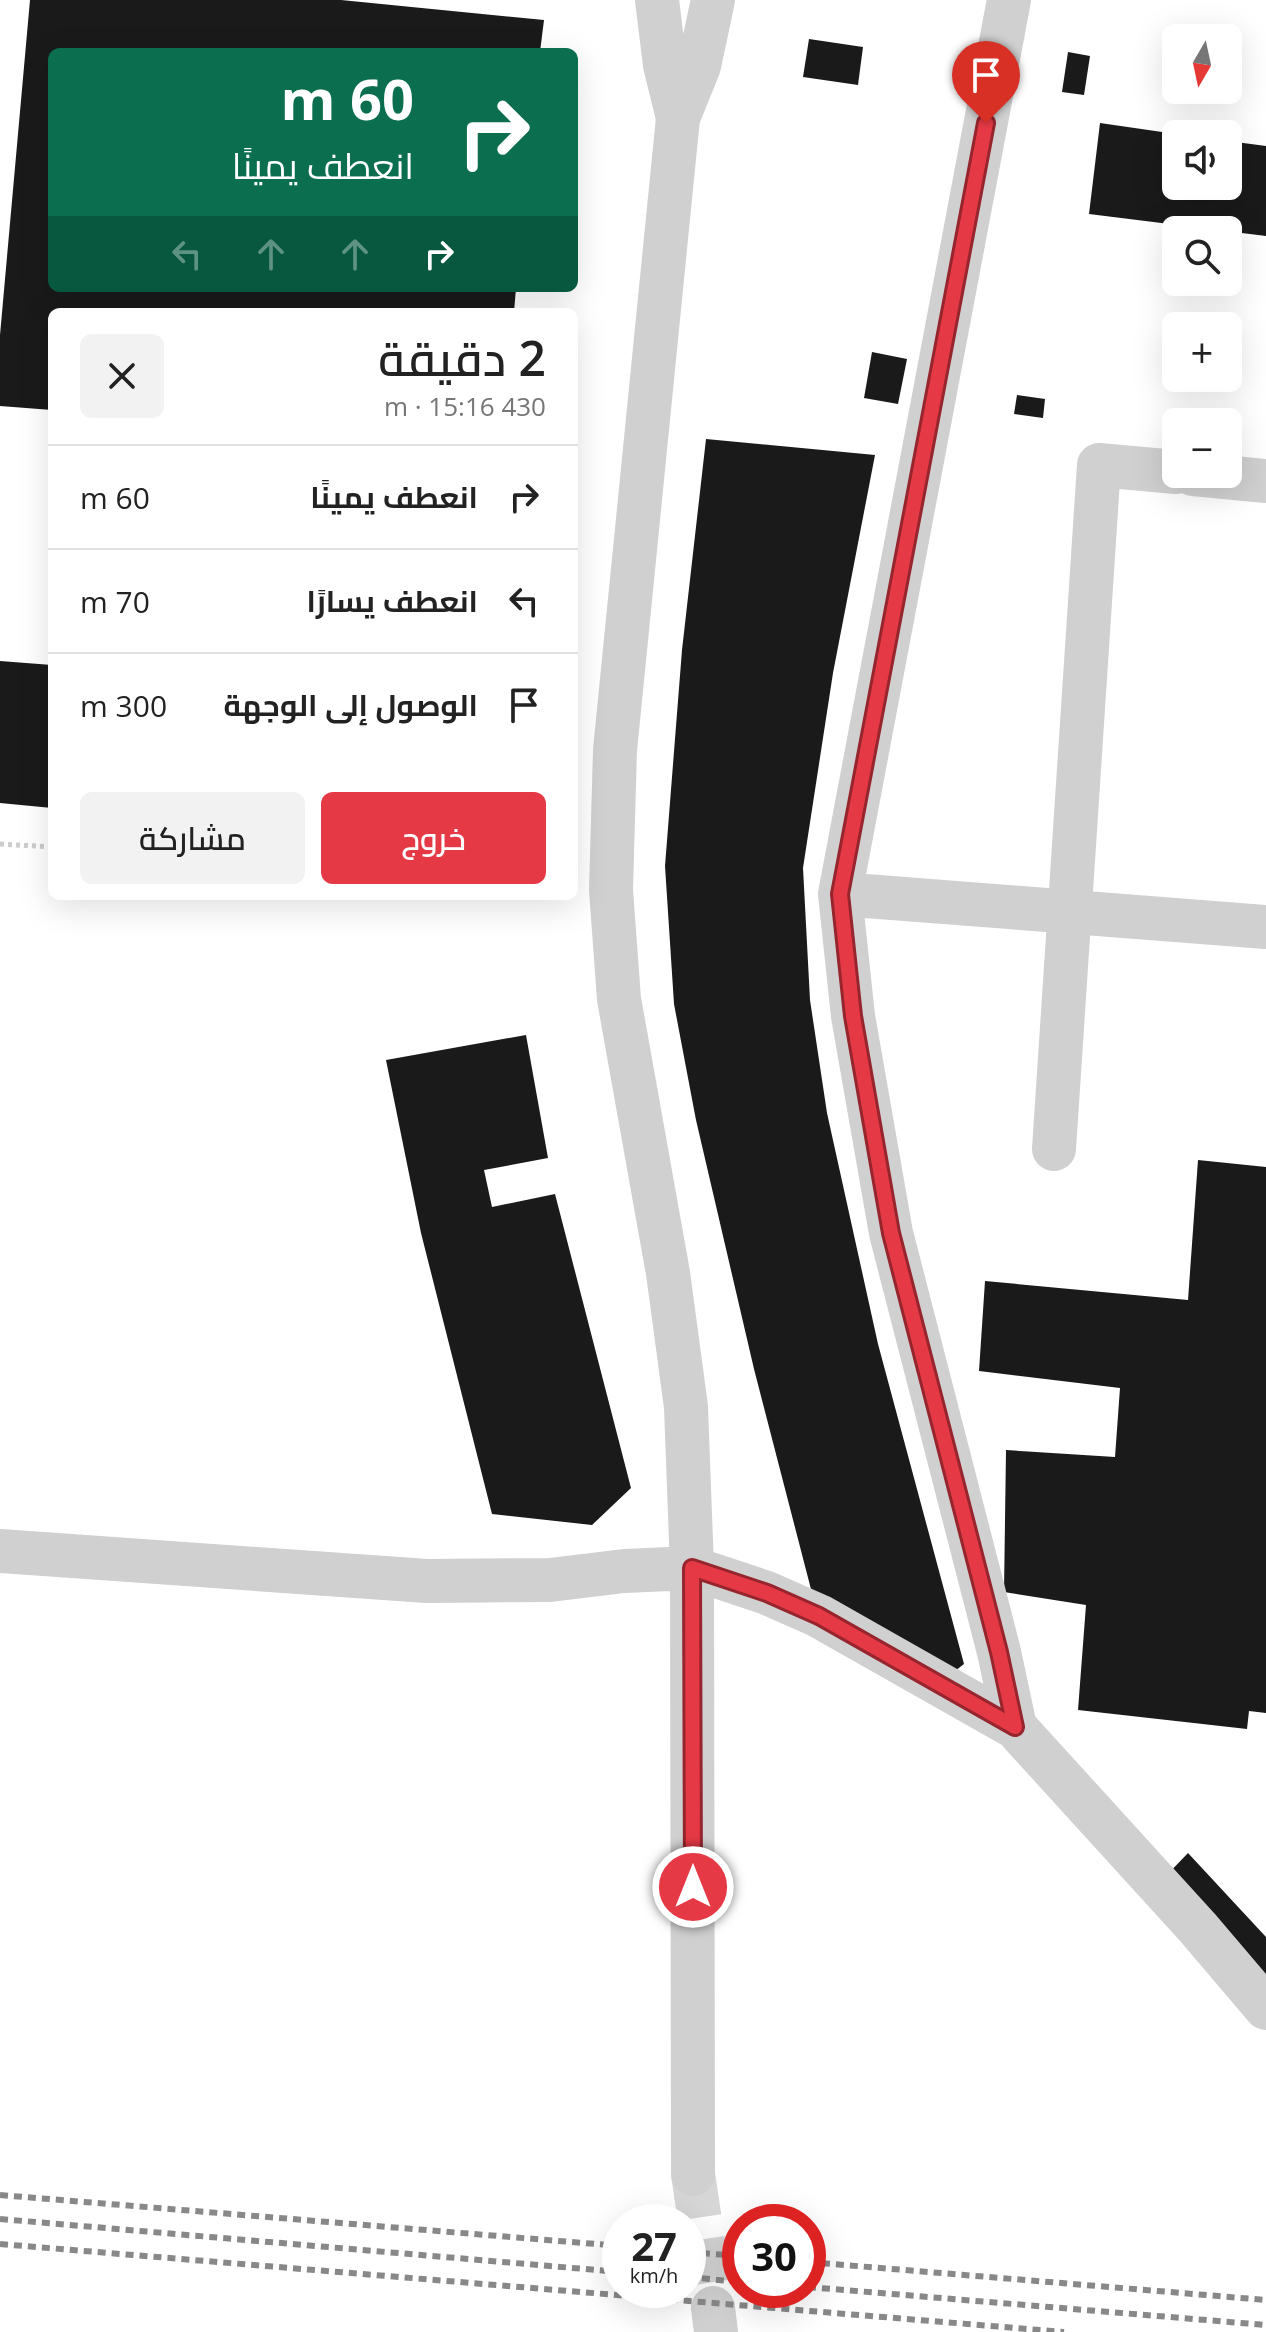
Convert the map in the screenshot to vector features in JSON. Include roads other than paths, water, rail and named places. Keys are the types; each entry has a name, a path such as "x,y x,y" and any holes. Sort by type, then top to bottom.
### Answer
{"street":[{"path":"657,0 665,65 678,118"},
{"path":"693,2174 692,1568 686,1407 668,1273 619,999 611,890 615,750 678,118 699,66 713,0"},
{"path":"1009,0 840,894 853,1016 891,1233 999,1652 1015,1727"},
{"path":"1054,1149 1099,465 1162,471"},
{"path":"1242,479 1266,481"},
{"path":"840,894 1266,927"},
{"path":"0,1551 427,1581 550,1580 624,1571 692,1568 767,1593 819,1616 1015,1727 1198,1928 1266,2008"}],"tunnel":[{"path":"693,2174 713,2308"}],"railway":[{"path":"0,2195 602,2245"},
{"path":"0,2219 602,2270"},
{"path":"0,2244 1064,2332"},
{"path":"706,2253 722,2255"},
{"path":"826,2263 1266,2300"},
{"path":"706,2279 722,2280"},
{"path":"826,2288 1266,2325"}]}
